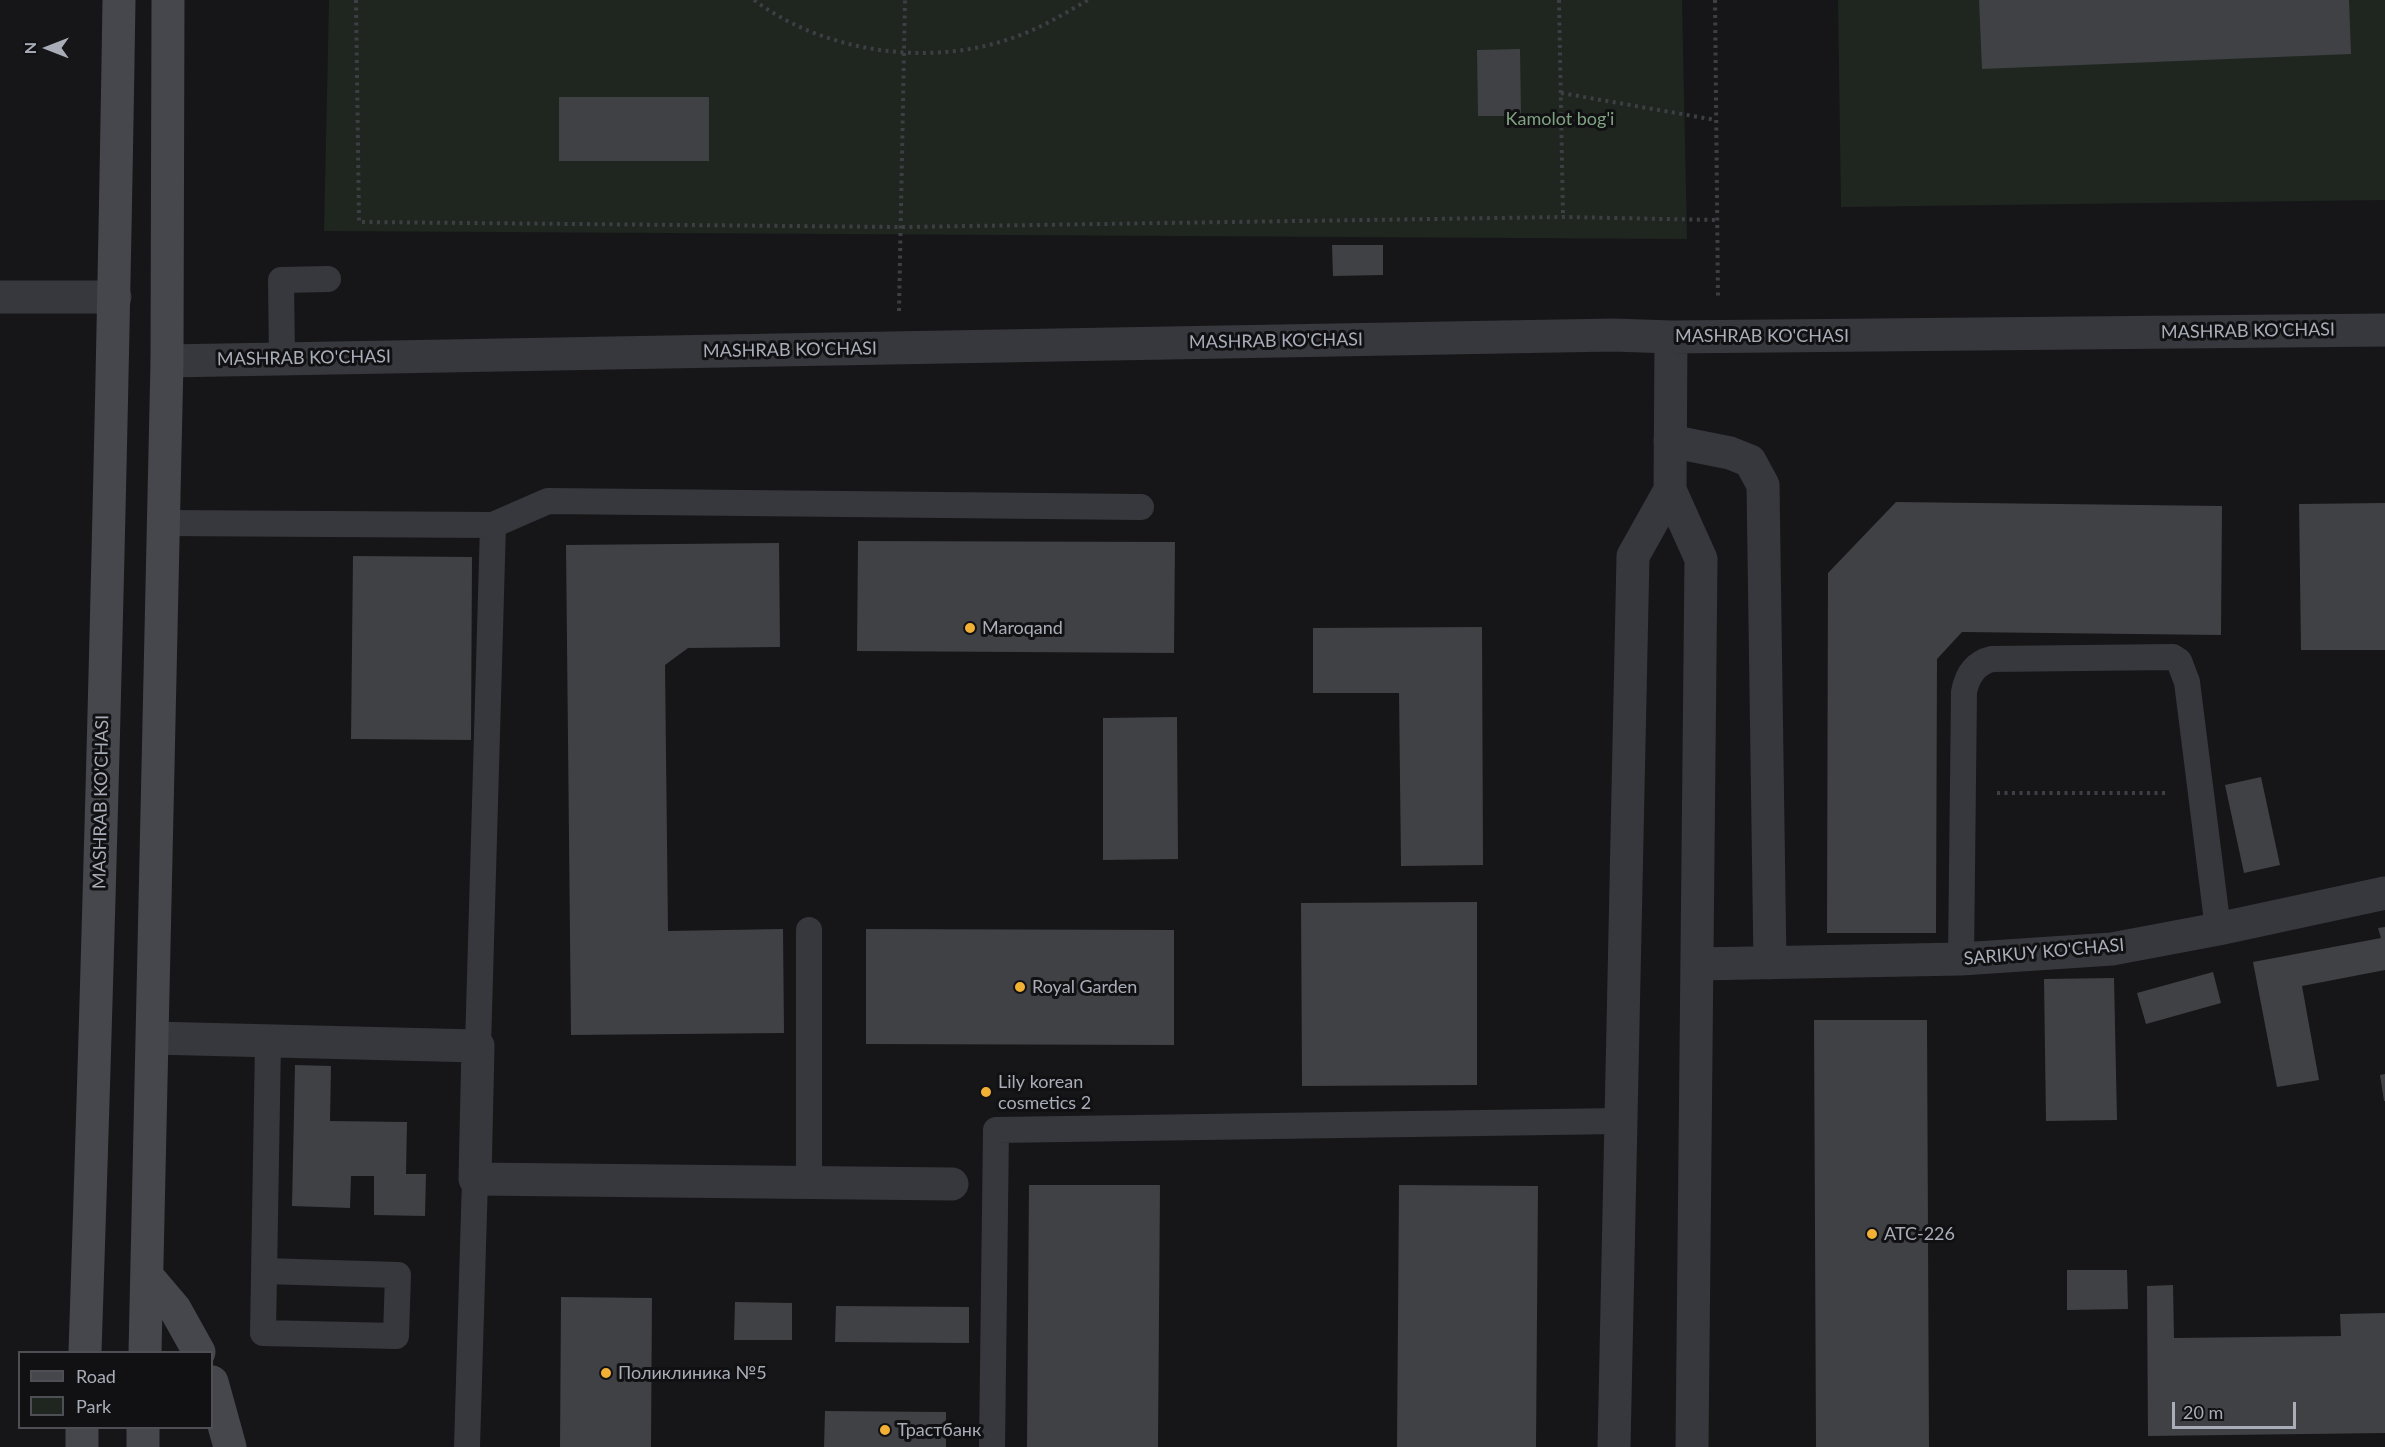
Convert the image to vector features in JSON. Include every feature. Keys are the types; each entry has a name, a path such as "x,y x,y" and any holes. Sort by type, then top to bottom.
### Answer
{"main road":[{"name":"MASHRAB KO'CHASI","path":"85,1351 115,297 119,0"},
{"path":"145,1351 167,361 168,0"},
{"path":"147,1276 175,1310 198,1351"},
{"path":"213,1386 230,1447"},
{"path":"82,1429 82,1447"},
{"path":"143,1429 143,1447"}],"street":[{"path":"0,297 115,297"},
{"name":"MASHRAB KO'CHASI","path":"167,361 1613,335 1671,337 2385,330"},
{"path":"1671,337 1670,490 1701,558 1692,1447"},
{"path":"1670,441 1730,453 1750,461 1763,485 1770,963"},
{"path":"1614,1447 1633,556 1670,490"},
{"name":"SARIKUY KO'CHASI","path":"1698,964 1961,959 2112,948 2218,929 2385,893"},
{"path":"153,1038 478,1046 475,1179 952,1184"}],"lane":[{"path":"282,359 281,280 328,279"},
{"path":"163,523 493,525 548,501 1141,507"},
{"path":"478,1046 493,525"},
{"path":"1961,959 1964,692 1966,680 1982,662 1992,659 2173,657 2179,660 2187,682 2218,929"},
{"path":"809,930 809,1184"},
{"path":"265,1271 398,1275 396,1336 262,1333 268,1041"},
{"path":"992,1447 996,1130 1620,1121"},
{"path":"467,1447 475,1179"}],"path":[{"path":"356,0 359,222 902,227 1563,217 1717,220"},
{"path":"754,0 800,27 841,42 884,51 928,53 971,49 1014,38 1054,21 1088,0"},
{"path":"898,348 902,227 904,0"},
{"path":"1559,0 1563,217"},
{"path":"1715,0 1718,336"},
{"path":"1561,93 1716,120"},
{"path":"1963,793 2201,793"}],"green space":[{"name":"Kamolot bog'i","path":"329,0 1682,0 1687,239 324,231"},
{"path":"1838,0 2385,0 2385,200 1841,207"}],"building":[{"path":"1979,0 2349,0 2351,54 1982,69"},
{"path":"1520,49 1521,116 1478,116 1477,50"},
{"path":"559,97 709,97 709,161 559,161"},
{"path":"1332,245 1383,245 1383,275 1333,276"},
{"path":"1896,502 2222,506 2221,635 1962,632 1937,659 1936,933 1827,933 1828,573"},
{"path":"2385,503 2385,650 2301,650 2299,504"},
{"path":"858,541 1175,542 1174,653 857,651"},
{"path":"779,543 780,647 688,648 665,665 668,931 783,929 784,1033 571,1035 566,545"},
{"path":"353,556 472,557 471,740 351,739"},
{"path":"1482,627 1483,865 1401,866 1399,693 1313,693 1313,628"},
{"path":"1177,717 1178,859 1103,860 1103,718"},
{"path":"2261,777 2280,865 2244,873 2225,785"},
{"path":"1477,902 1477,1085 1302,1086 1301,903"},
{"path":"2385,927 2385,970 2302,986 2319,1080 2277,1087 2253,962 2381,938 2378,928"},
{"name":"Royal Garden","path":"866,929 1174,930 1174,1045 866,1044"},
{"path":"2213,972 2221,1003 2146,1024 2137,993"},
{"path":"2114,978 2117,1120 2046,1121 2044,979"},
{"name":"АТС-226","path":"1814,1020 1927,1020 1929,1447 1816,1447"},
{"path":"295,1065 331,1066 330,1121 407,1122 406,1174 426,1174 425,1216 374,1215 374,1176 351,1176 350,1208 292,1206"},
{"path":"2385,1074 2385,1101 2384,1101 2380,1075"},
{"path":"1029,1185 1160,1185 1158,1447 1027,1447"},
{"path":"1399,1185 1538,1186 1536,1447 1397,1447"},
{"path":"2067,1270 2127,1270 2128,1309 2067,1310"},
{"path":"2173,1285 2174,1338 2341,1336 2340,1314 2385,1313 2385,1433 2148,1436 2147,1286"},
{"name":"Поликлиника №5","path":"561,1297 652,1298 651,1447 560,1447"},
{"path":"735,1302 792,1303 792,1340 734,1340"},
{"path":"836,1306 969,1307 969,1343 835,1342"},
{"name":"Трастбанк","path":"825,1411 946,1412 946,1447 824,1447"}],"place":[{"name":"Maroqand","path":"970,628"},
{"name":"Royal Garden","path":"1020,987"},
{"name":"Lily korean cosmetics 2","path":"986,1092"},
{"name":"АТС-226","path":"1872,1234"},
{"name":"Поликлиника №5","path":"606,1373"},
{"name":"Трастбанк","path":"885,1430"}]}
